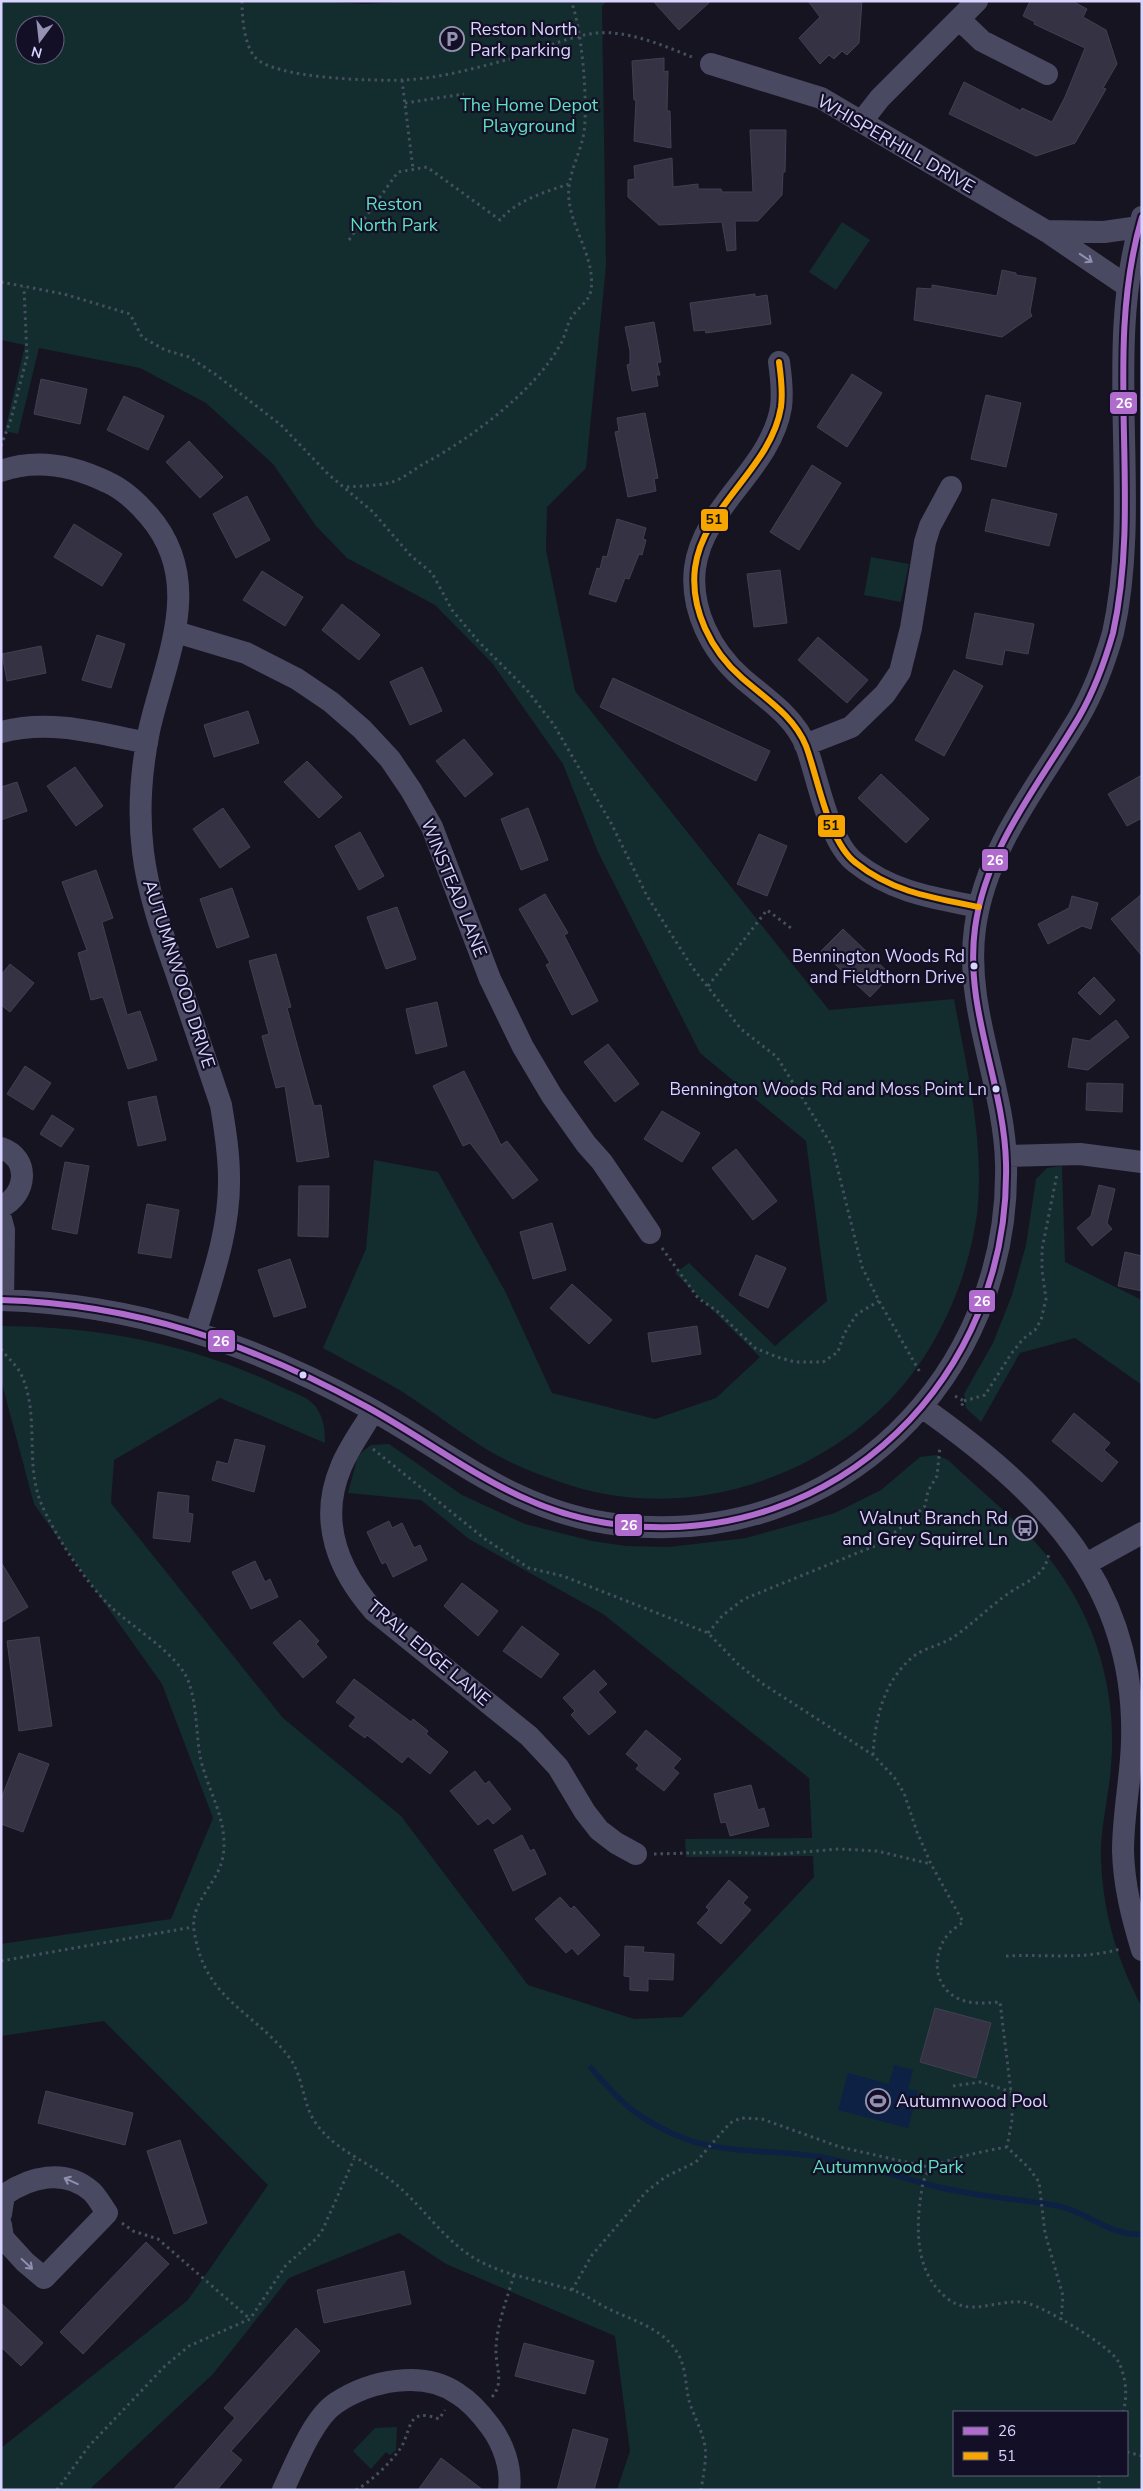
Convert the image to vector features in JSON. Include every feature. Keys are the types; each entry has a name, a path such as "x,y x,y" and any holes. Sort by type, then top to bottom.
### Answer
{"street":[{"path":"862,121 880,98 977,1"},
{"path":"959,18 982,41 1047,74"},
{"name":"WHISPERHILL DRIVE","path":"711,64 821,98 1046,231 1127,286"},
{"path":"1,1219 4,1230 2,1300 79,1306 138,1316 196,1331 255,1352 318,1380 374,1411 466,1469 512,1494 545,1508 583,1519 622,1525 662,1527 701,1525 738,1518 776,1507 814,1491 849,1471 878,1450 922,1407 940,1385 973,1330 989,1291 1000,1249 1006,1207 1006,1156 1000,1114 975,1001 974,933 982,888 1000,846 1082,712 1099,675 1124,589 1129,541 1135,390 1127,286 1140,222"},
{"name":"WHISPERHILL DRIVE","path":"1046,231 1104,232 1140,222"},
{"path":"779,362 781,406 776,428 758,458 708,530 699,550 694,587 696,605 702,623 724,658 741,677 791,720 805,745 826,812 838,839 854,862 897,888 920,896 978,907"},
{"name":"AUTUMNWOOD DRIVE","path":"1,470 38,464 65,466 91,474 114,485 139,505 156,524 172,554 177,575 179,604 176,632 147,743 141,784 140,812 143,852 150,894 221,1105 227,1140 229,1179 226,1218 221,1247 196,1331"},
{"path":"805,745 851,727 885,694 900,672 911,628 925,542 930,526 951,487"},
{"name":"WINSTEAD LANE","path":"176,632 246,653 297,679 331,702 362,729 390,759 411,790 432,827 490,979 524,1048 552,1096 586,1144 602,1162 650,1233"},
{"path":"1,732 43,726 71,727 147,743"},
{"path":"1,1148 16,1157 22,1169 23,1182 18,1194 9,1204 1,1207"},
{"path":"1006,1156 1080,1154 1142,1162"},
{"path":"922,1407 976,1445 1037,1502 1062,1530 1086,1564 1108,1604 1120,1635 1129,1672 1132,1708 1132,1743 1123,1850 1126,1888 1132,1922 1131,1950"},
{"name":"TRAIL EDGE LANE","path":"374,1411 341,1466 332,1494 331,1518 335,1544 343,1568 357,1592 374,1611 529,1736 558,1767 599,1830 616,1843 636,1854"},
{"path":"1086,1564 1142,1533"},
{"path":"1,2225 3,2238 25,2262 44,2278 107,2213 91,2191 65,2177 37,2177 19,2184 2,2201"},
{"path":"283,2490 318,2423 334,2404 362,2388 393,2381 422,2380 457,2393 479,2412 496,2433 505,2454 510,2482 509,2490"}],"path":[{"path":"242,1 248,41 254,56 261,62 277,69 309,76 402,80 439,76 478,67 566,40 597,33 649,41 711,64"},
{"path":"346,487 393,482 448,451 497,414 551,359 566,334 574,312 583,305 591,290 586,256 570,204 569,184 584,135 586,121 578,16 572,1"},
{"path":"402,80 413,169"},
{"path":"405,103 464,94"},
{"path":"348,240 398,172 427,167 500,220 512,209 536,196 569,184"},
{"path":"1,282 64,294 130,314 142,337 165,350 189,357 215,374 282,425 328,474 346,487 373,512 410,556 432,573 452,610 478,641 527,690 554,725 611,823 647,896 692,967 741,1029 777,1057 832,1146 862,1267 920,1373 940,1385"},
{"path":"1,446 11,419 27,357 24,287"},
{"path":"708,986 767,910 791,928"},
{"path":"964,1401 976,1399 989,1390 1023,1339 1035,1330 1044,1311 1046,1299 1042,1270 1042,1249 1044,1228 1057,1176 1054,1155"},
{"path":"650,1233 698,1298 716,1311 755,1348 776,1358 796,1362 823,1362 838,1352 844,1334 857,1314 879,1301"},
{"path":"1,1349 18,1369 27,1390 32,1416 33,1476 41,1503 80,1570 107,1604 176,1662 190,1684 201,1759 223,1829 224,1842 220,1868 200,1900 193,1927 205,1968 211,1981 221,1994 259,2026 287,2055 296,2068 314,2120 340,2148 354,2159 387,2177 402,2189 451,2239 476,2260 514,2275 586,2294 603,2307 637,2320 666,2339 679,2354 685,2373 690,2404 706,2448 701,2490"},
{"path":"357,1438 428,1491 485,1539 529,1568 563,1576 708,1634 738,1664 763,1684 873,1755 894,1777 904,1793 917,1832 931,1864 963,1922 947,1935 938,1952 936,1970 942,1984 956,1997 974,2003 1000,2002 1011,2092 1012,2120 1007,2147"},
{"path":"708,1634 723,1615 744,1598 877,1545 902,1527 925,1506 928,1490 937,1476 940,1450"},
{"path":"873,1755 878,1714 888,1687 899,1672 916,1655 952,1638 974,1623 996,1602 1039,1576 1049,1552"},
{"path":"636,1854 678,1855 725,1852 780,1854 839,1849 877,1851 931,1864"},
{"path":"1,1961 193,1927"},
{"path":"1006,1956 1073,1957 1131,1950"},
{"path":"953,2086 982,2082 1011,2092"},
{"path":"572,2290 592,2255 646,2192 665,2177 690,2167 730,2123 741,2118 756,2118 840,2147 932,2168"},
{"path":"1007,2147 948,2160 932,2168 925,2176 921,2192 918,2223 919,2252 927,2272 948,2299 958,2304 971,2307 1023,2302 1061,2320 1109,2350 1117,2360 1126,2390 1126,2402 1123,2411"},
{"path":"1007,2147 1036,2175 1045,2233 1063,2296 1061,2320"},
{"path":"57,2490 90,2446 164,2366 189,2346 250,2319 286,2265 317,2238 323,2230 354,2159"},
{"path":"107,2213 133,2231 158,2239 250,2319"},
{"path":"479,2412 498,2390 499,2378 496,2350 514,2275"},
{"path":"356,2490 364,2485 399,2450 409,2425 417,2417 427,2415 439,2419 457,2393"},
{"path":"1128,2452 1142,2456"},
{"path":"1099,2490 1100,2476"}],"green space":[{"path":"1,1 320,1 365,4 413,1 607,1 602,6 606,266 586,468 547,507 546,550 575,691 829,1010 954,999 969,1079 977,1133 979,1187 973,1239 966,1264 948,1314 923,1359 891,1399 859,1428 824,1452 786,1471 746,1486 705,1495 663,1499 620,1496 579,1488 543,1476 508,1461 475,1442 398,1389 323,1348 366,1249 374,1160 438,1172 505,1291 552,1393 655,1419 716,1398 760,1357 675,1273 689,1263 775,1346 827,1301 806,1141 700,1053 598,852 563,764 492,663 435,605 347,558 316,526 273,464 206,403 140,368 39,348 18,434 5,431 25,345 1,340"},
{"path":"842,222 870,240 836,290 809,272"},
{"path":"871,557 909,564 901,602 864,595"},
{"path":"1062,1166 1065,1262 1142,1300 1142,1385 1075,1338 1020,1353 981,1422 966,1408 964,1394 993,1343 1012,1295 1026,1245 1036,1179 1047,1168"},
{"name":"Autumnwood Park","path":"1,1326 72,1329 142,1340 177,1348 245,1371 313,1403 319,1411 322,1420 325,1443 220,1398 114,1460 111,1503 283,1718 401,1816 528,1985 634,2019 682,2017 814,1877 813,1856 686,1857 685,1839 812,1838 809,1778 603,1614 469,1539 421,1500 348,1493 357,1459 371,1445 389,1444 462,1495 525,1524 592,1541 626,1546 669,1547 746,1538 835,1513 881,1490 920,1457 937,1455 948,1460 1025,1531 1064,1579 1077,1600 1096,1645 1108,1693 1112,1742 1110,1778 1102,1835 1102,1879 1113,1936 1125,1972 1142,2007 1142,2490 617,2490 630,2451 615,2336 446,2264 399,2233 289,2278 213,2374 89,2490 1,2490 1,2448 188,2300 268,2185 104,2021 1,2036 1,1944 171,1919 213,1818 162,1684 34,1504 1,1380"},
{"path":"397,2427 396,2450 390,2455 386,2452 371,2469 353,2451 375,2428"}],"water":[{"name":"Autumnwood Pool","path":"894,2065 913,2070 908,2089 918,2091 908,2128 838,2110 848,2073 889,2084"}],"building":[{"path":"653,1 711,1 679,30"},
{"path":"808,1 862,1 859,43 847,55 842,51 834,59 829,55 820,64 799,38 820,17"},
{"path":"1030,1 1072,1 1087,9 1083,17 1106,30 1117,64 1103,88 1106,89 1075,143 1036,156 949,114 964,82 1021,111 1022,108 1052,122 1065,97 1085,48 1034,24 1035,22 1023,16"},
{"path":"664,58 664,72 668,71 667,111 670,111 671,148 634,141 636,100 634,100 632,61"},
{"path":"750,130 786,130 785,172 783,172 782,195 758,221 735,221 736,250 727,251 722,222 659,225 628,197 628,180 635,179 634,166 672,158 673,187 698,184 698,189 721,189 722,192 753,192"},
{"path":"1002,270 1016,273 1016,275 1036,278 1030,312 1032,316 1002,337 914,320 917,288 932,289 932,285 997,296"},
{"path":"755,294 755,297 767,295 771,324 706,333 705,330 694,331 690,303"},
{"path":"654,322 661,362 657,363 660,375 656,375 658,386 632,391 627,365 630,364 630,351 625,327"},
{"path":"852,374 882,393 847,447 817,427"},
{"path":"41,379 87,389 80,424 34,414"},
{"path":"986,395 1021,403 1006,467 971,459"},
{"path":"124,396 164,416 148,450 107,430"},
{"path":"645,413 658,478 654,479 656,491 628,497 615,432 619,431 617,418"},
{"path":"189,441 223,477 200,498 166,462"},
{"path":"812,465 841,483 799,550 770,532"},
{"path":"247,496 270,540 236,558 213,514"},
{"path":"992,499 1057,514 1049,546 985,531"},
{"path":"617,519 646,528 643,539 646,540 642,555 639,554 629,579 625,578 616,602 589,594 597,568 600,569 603,556 607,557"},
{"path":"74,524 122,554 102,586 54,557"},
{"path":"780,570 787,623 754,627 747,574"},
{"path":"262,571 303,597 285,626 243,600"},
{"path":"342,604 380,635 359,660 322,630"},
{"path":"975,613 1034,624 1028,654 1005,650 1002,665 966,658"},
{"path":"97,635 125,644 111,688 82,680"},
{"path":"818,637 868,680 847,703 798,660"},
{"path":"41,646 46,673 7,681 2,654"},
{"path":"422,667 442,711 410,725 390,682"},
{"path":"954,670 983,686 944,756 915,740"},
{"path":"613,678 770,751 756,781 600,707"},
{"path":"248,711 259,743 214,757 204,725"},
{"path":"464,739 493,774 465,797 436,761"},
{"path":"307,761 342,797 319,818 284,782"},
{"path":"75,767 103,806 76,826 47,786"},
{"path":"881,774 929,819 906,843 858,798"},
{"path":"1142,775 1142,818 1127,826 1108,794"},
{"path":"17,782 27,811 1,820 1,787"},
{"path":"223,808 250,847 220,868 193,829"},
{"path":"528,808 548,860 521,870 501,819"},
{"path":"360,832 384,876 359,890 335,846"},
{"path":"759,834 787,846 767,896 737,884"},
{"path":"96,870 113,918 102,922 127,1015 140,1011 157,1060 128,1069 103,997 91,1000 78,953 87,950 62,882"},
{"path":"232,888 249,937 217,948 200,899"},
{"path":"545,894 568,933 564,935 598,1001 572,1015 546,965 550,963 519,909"},
{"path":"1142,894 1142,956 1111,919"},
{"path":"1072,896 1098,903 1091,929 1082,926 1048,944 1038,924 1069,908"},
{"path":"397,907 416,959 386,969 367,917"},
{"path":"843,929 891,975 870,997 821,951"},
{"path":"276,954 291,1007 287,1008 314,1106 321,1105 329,1157 297,1162 285,1086 276,1088 262,1036 269,1034 249,961"},
{"path":"10,964 34,983 10,1012 1,1005 1,975"},
{"path":"1094,977 1115,1000 1100,1015 1078,993"},
{"path":"437,1002 447,1046 416,1054 406,1009"},
{"path":"1116,1020 1129,1037 1088,1070 1068,1067 1073,1038 1089,1041"},
{"path":"608,1044 639,1084 615,1102 584,1062"},
{"path":"25,1066 51,1083 33,1110 7,1094"},
{"path":"464,1071 501,1145 507,1141 538,1180 513,1199 470,1143 463,1146 433,1086"},
{"path":"1087,1083 1123,1084 1122,1112 1086,1110"},
{"path":"156,1096 166,1140 138,1146 128,1102"},
{"path":"662,1111 700,1133 682,1162 644,1139"},
{"path":"52,1115 74,1129 61,1147 40,1134"},
{"path":"736,1149 777,1201 753,1220 712,1168"},
{"path":"65,1162 89,1166 77,1234 52,1229"},
{"path":"1099,1185 1115,1189 1107,1223 1112,1229 1092,1246 1077,1228 1091,1216"},
{"path":"299,1186 329,1186 328,1237 298,1236"},
{"path":"147,1204 179,1210 171,1258 138,1253"},
{"path":"552,1223 566,1270 533,1279 520,1232"},
{"path":"1125,1252 1142,1256 1142,1291 1118,1286"},
{"path":"756,1255 786,1268 768,1308 739,1295"},
{"path":"290,1259 306,1307 274,1317 258,1270"},
{"path":"572,1284 612,1320 589,1344 550,1308"},
{"path":"697,1326 701,1354 652,1362 648,1333"},
{"path":"1074,1413 1110,1443 1104,1450 1118,1462 1102,1482 1052,1441"},
{"path":"235,1439 265,1446 254,1492 212,1480 217,1461 228,1464"},
{"path":"158,1492 189,1496 188,1513 193,1514 190,1542 153,1538"},
{"path":"389,1521 392,1528 402,1523 414,1548 420,1545 427,1560 393,1577 386,1562 382,1564 367,1532"},
{"path":"255,1561 265,1582 270,1579 278,1597 251,1609 232,1572"},
{"path":"1,1562 28,1607 1,1623"},
{"path":"462,1583 498,1611 478,1636 444,1606"},
{"path":"300,1620 319,1641 316,1644 327,1657 303,1678 273,1643"},
{"path":"522,1626 559,1654 541,1678 503,1651"},
{"path":"39,1637 52,1726 19,1731 7,1641"},
{"path":"594,1670 607,1684 598,1692 616,1712 589,1735 571,1715 575,1711 563,1698"},
{"path":"354,1679 411,1722 413,1719 428,1731 426,1734 448,1752 430,1774 408,1756 402,1763 367,1735 365,1738 349,1726 356,1717 336,1702"},
{"path":"646,1730 681,1759 673,1768 679,1773 664,1791 636,1769 639,1765 626,1754"},
{"path":"19,1753 49,1764 23,1832 1,1824 1,1799"},
{"path":"475,1771 485,1784 489,1781 511,1809 493,1824 488,1818 478,1825 450,1791"},
{"path":"751,1785 758,1810 764,1808 769,1826 730,1836 726,1822 721,1823 714,1794"},
{"path":"522,1835 530,1851 534,1849 546,1874 513,1891 494,1850"},
{"path":"729,1880 748,1897 743,1903 751,1910 721,1944 697,1923 709,1910 706,1907"},
{"path":"560,1897 571,1909 574,1906 600,1935 578,1955 572,1948 566,1953 535,1919"},
{"path":"625,1946 644,1947 643,1952 674,1954 673,1980 648,1979 648,1991 630,1990 630,1977 624,1976"},
{"path":"935,2008 991,2023 976,2078 920,2062"},
{"path":"46,2091 133,2113 125,2145 38,2123"},
{"path":"180,2140 207,2223 174,2234 147,2151"},
{"path":"146,2242 169,2264 83,2354 60,2332"},
{"path":"404,2271 411,2304 324,2323 317,2290"},
{"path":"1,2303 43,2343 21,2366 1,2347"},
{"path":"296,2328 320,2351 231,2451 242,2460 217,2490 173,2490 235,2418 224,2408"},
{"path":"524,2343 594,2361 585,2394 515,2376"},
{"path":"573,2429 608,2439 594,2490 557,2490"},
{"path":"441,2458 483,2490 418,2490"}],"waterway":[{"path":"591,2068 632,2110 655,2125 683,2138 717,2147 821,2157 952,2190 1053,2205 1075,2212 1119,2231 1130,2234 1142,2234"}],"transit line":[{"name":"26","path":"1,1300 50,1303 98,1309 190,1331 235,1346 323,1384 367,1407 458,1463 518,1495 550,1509 584,1519 621,1525 700,1525 773,1509 839,1477 897,1433 944,1377 978,1313 1000,1241 1006,1163 1004,1133 979,1017 973,958 975,928 981,898 990,870 1002,844 1031,792 1090,697 1113,633 1121,582 1125,530 1123,372 1125,320 1130,268 1142,217"},
{"name":"51","path":"779,362 782,401 775,429 752,469 710,525 701,546 695,568 694,583 696,599 705,628 712,642 731,667 779,709 801,735 831,825 846,853 856,863 884,881 930,897 979,907"}],"place":[{"name":"Reston North Park parking","path":"452,39"},
{"name":"Bennington Woods Rd and Fieldthorn Drive","path":"974,966"},
{"name":"Bennington Woods Rd and Moss Point Ln","path":"996,1089"},
{"name":"Walnut Branch Rd and Grey Squirrel Ln","path":"1025,1528"},
{"name":"Autumnwood Pool","path":"878,2101"}],"park label":[{"name":"The Home Depot Playground","path":"529,115"},
{"name":"Reston North Park","path":"394,214"}]}
